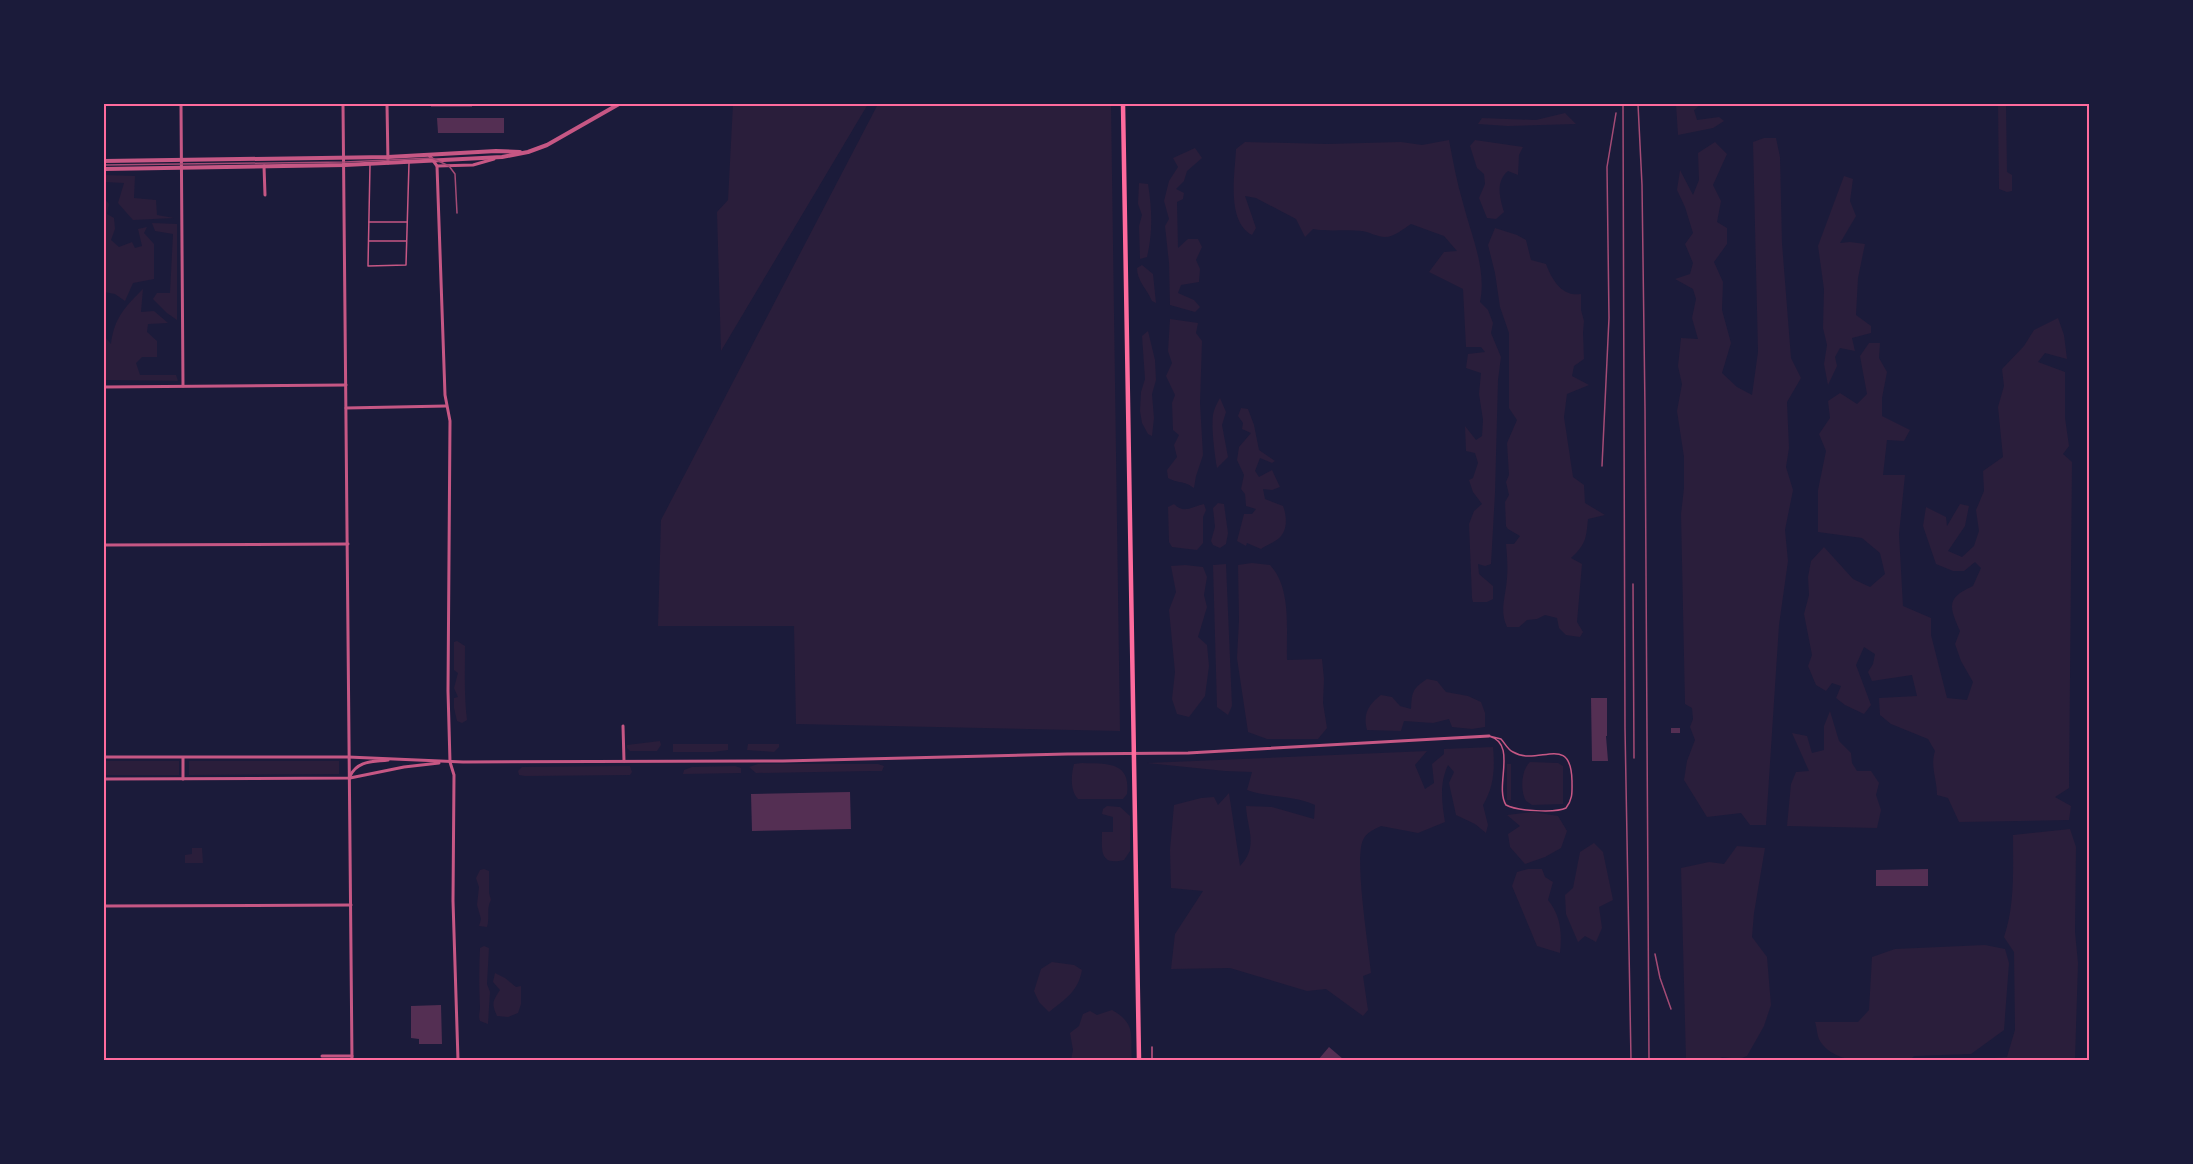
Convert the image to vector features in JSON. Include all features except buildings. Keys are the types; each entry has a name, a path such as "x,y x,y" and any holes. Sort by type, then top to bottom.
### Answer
{"main road":[{"path":"1123,104 1132,755 1139,1060"}],"street":[{"path":"181,104 183,386"},
{"path":"322,1056 352,1058 344,104"},
{"path":"387,104 388,163"},
{"path":"437,166 473,165 528,152 547,145 619,104"},
{"path":"2089,104 2090,182"},
{"path":"104,161 375,158 496,151 528,152"},
{"path":"429,155 437,166 446,406 450,421 448,645 450,762 454,775 453,901 458,1060"},
{"path":"403,156 409,163"},
{"path":"104,169 345,165 502,157"},
{"path":"370,164 375,158"},
{"path":"264,166 265,195"},
{"path":"104,387 346,385"},
{"path":"346,408 446,406"},
{"path":"104,545 348,544"},
{"path":"623,726 624,761"},
{"path":"104,757 348,757 450,762 783,761 1067,754 1132,755 1489,736"},
{"path":"183,758 183,779"},
{"path":"350,778 359,765 399,759"},
{"path":"104,779 350,778 404,766 450,762"},
{"path":"104,906 351,906"}],"lane":[{"path":"370,164 368,266 406,265 409,163"},
{"path":"369,222 407,222"},
{"path":"368,241 406,241"},
{"path":"1489,736 1500,738 1510,751 1522,756 1557,754 1567,758 1571,764 1572,796 1566,808 1557,810 1515,808 1506,805 1503,797 1503,748 1496,739 1489,736"},
{"path":"1152,1047 1152,1060"}],"shaded area":[{"path":"733,104 868,104 721,351 717,212 728,200"},
{"path":"878,104 1111,104 1120,731 796,724 794,626 658,626 661,520"},
{"path":"1676,104 1701,104 1694,110 1697,120 1719,117 1724,121 1713,128 1678,135"},
{"path":"1998,104 2006,104 2007,172 2012,175 2012,191 2007,192 1999,189"},
{"path":"1565,113 1576,124 1508,126 1478,124 1482,118 1536,120"},
{"path":"1764,138 1776,138 1780,157 1782,243 1791,358 1801,378 1787,402 1789,448 1786,467 1793,490 1785,530 1788,561 1779,625 1766,825 1750,825 1741,813 1707,817 1684,780 1687,761 1695,740 1690,727 1693,719 1692,708 1685,704 1681,514 1684,457 1677,411 1682,384 1678,366 1681,338 1698,339 1692,318 1696,299 1693,289 1675,279 1690,274 1693,263 1685,244 1693,233 1677,190 1680,170 1693,195 1699,180 1698,153 1715,142 1727,154 1713,185 1721,201 1717,222 1727,228 1727,244 1714,262 1723,282 1722,310 1731,343 1722,373 1737,387 1752,395 1758,352 1753,142"},
{"path":"1449,140 1459,188 1480,265 1482,290 1480,302 1488,310 1493,323 1491,333 1501,357 1498,380 1491,564 1485,566 1478,564 1479,574 1493,586 1493,599 1487,602 1473,602 1472,598 1469,524 1474,511 1482,504 1473,492 1469,480 1473,478 1478,463 1475,453 1466,451 1465,426 1476,440 1482,436 1483,420 1479,394 1481,373 1466,368 1468,354 1485,352 1481,347 1466,347 1463,289 1429,272 1444,252 1457,251 1444,236 1411,224 1388,237 1362,231 1313,229 1305,237 1296,219 1256,198 1245,196 1256,228 1252,235 1238,219 1234,196 1236,149 1245,142 1327,144 1401,142 1422,145"},
{"path":"1475,140 1523,147 1519,155 1518,175 1508,171 1501,180 1501,201 1504,212 1496,219 1487,218 1479,198 1485,184 1484,174 1477,168 1470,146"},
{"path":"1195,148 1202,158 1187,171 1184,181 1176,189 1184,193 1183,199 1177,202 1178,248 1188,239 1198,239 1202,247 1196,260 1200,269 1199,282 1181,285 1178,293 1194,300 1200,307 1195,312 1170,305 1165,226 1169,219 1164,201 1169,181 1178,167 1173,158"},
{"path":"104,175 135,176 134,198 156,200 157,215 174,218 133,220 118,203 124,183 104,182"},
{"path":"1844,176 1853,179 1850,201 1856,216 1840,243 1865,244 1858,278 1856,315 1871,326 1871,333 1852,338 1855,351 1840,348 1835,357 1837,366 1828,385 1824,364 1827,345 1823,328 1824,289 1818,246"},
{"path":"1139,183 1148,184 1151,220 1147,257 1140,259 1139,226 1142,215 1138,204"},
{"path":"104,198 109,204 107,214 114,218 115,229 111,240 119,247 132,242 135,248 142,246 138,229 147,227 144,233 154,244 154,279 133,283 125,301 115,294 104,292"},
{"path":"152,223 177,224 177,320 153,299 157,293 170,293 173,234 155,231"},
{"path":"1495,228 1526,240 1531,260 1546,264 1551,276 1563,290 1568,293 1581,294 1584,359 1574,366 1572,376 1589,385 1567,394 1564,417 1573,477 1584,485 1585,503 1605,515 1588,519 1584,541 1571,558 1582,564 1577,622 1583,632 1580,637 1566,635 1559,628 1557,618 1545,615 1527,620 1519,627 1507,627 1505,621 1503,609 1507,570 1506,544 1514,544 1520,536 1506,526 1505,502 1509,495 1506,482 1509,475 1507,443 1517,420 1509,408 1509,333 1500,307 1488,245"},
{"path":"1142,265 1153,274 1156,303 1152,301 1139,277 1137,268"},
{"path":"143,289 141,312 154,311 168,323 148,324 147,332 157,341 157,357 142,357 136,363 140,375 176,375 178,381 104,380 104,336 111,344 112,335 121,314"},
{"path":"2058,318 2064,335 2067,359 2045,353 2038,362 2065,372 2065,418 2069,446 2063,454 2072,462 2069,788 2055,797 2071,806 2069,820 1959,822 1948,798 1937,795 1933,767 1935,751 1928,739 1891,724 1880,715 1879,698 1917,696 1912,675 1872,681 1868,672 1875,654 1864,647 1856,665 1871,705 1864,714 1836,698 1841,686 1832,683 1826,691 1816,685 1808,666 1812,655 1804,614 1809,595 1808,577 1811,561 1824,547 1853,579 1870,587 1885,574 1880,553 1862,538 1818,532 1818,490 1826,451 1819,434 1830,418 1828,401 1840,393 1857,404 1867,394 1860,356 1869,343 1880,343 1879,358 1887,372 1882,398 1882,416 1910,430 1904,441 1887,440 1883,475 1905,475 1899,534 1903,606 1931,618 1931,635 1947,698 1967,700 1973,682 1961,661 1955,644 1960,631 1952,604 1958,595 1973,586 1981,568 1975,562 1964,571 1953,571 1936,564 1923,526 1926,507 1946,517 1947,526 1960,504 1969,506 1965,526 1948,551 1962,557 1974,546 1979,531 1976,510 1984,491 1983,471 2003,457 1998,407 2004,386 2002,369 2024,346 2034,330"},
{"path":"1170,319 1198,323 1196,333 1202,341 1200,403 1203,455 1194,488 1168,478 1167,470 1177,457 1174,445 1179,435 1173,430 1172,403 1175,395 1166,376 1172,363 1168,351"},
{"path":"1148,331 1155,360 1156,380 1152,394 1154,418 1152,436 1148,434 1142,423 1140,411 1141,392 1145,379 1142,336"},
{"path":"1220,398 1226,412 1222,425 1228,457 1217,468 1212,422 1214,409"},
{"path":"1241,408 1248,409 1259,450 1275,461 1272,463 1260,458 1255,471 1259,477 1272,470 1280,487 1272,490 1263,489 1265,499 1283,506 1285,514 1284,532 1261,549 1247,543 1246,546 1237,541 1244,514 1252,514 1256,509 1246,506 1245,494 1241,489 1244,475 1237,460 1239,447 1251,433 1242,429 1243,423 1238,416"},
{"path":"1218,503 1224,504 1228,533 1226,544 1220,548 1213,545 1211,541 1215,527 1213,508"},
{"path":"1174,504 1184,509 1204,504 1206,510 1203,517 1203,543 1197,550 1172,547 1169,542 1168,507"},
{"path":"1252,563 1270,565 1282,586 1286,610 1287,660 1322,659 1323,703 1327,728 1318,739 1267,739 1248,732 1237,658 1238,565"},
{"path":"1226,564 1232,706 1228,715 1217,707 1213,565"},
{"path":"1171,566 1203,567 1207,577 1204,595 1207,607 1198,637 1207,645 1209,666 1205,696 1189,717 1177,714 1172,699 1175,672 1169,610 1176,592"},
{"path":"457,641 465,646 467,720 462,723 457,721 454,708 454,698 458,697 454,688 458,673 454,670 454,642"},
{"path":"1427,679 1437,681 1446,692 1468,696 1481,702 1485,713 1485,727 1472,729 1452,727 1449,719 1433,723 1404,721 1401,731 1367,730 1366,715 1370,706 1381,695 1392,697 1400,706 1411,709 1414,691"},
{"path":"1830,711 1839,741 1851,753 1852,763 1857,771 1871,771 1879,783 1876,795 1881,810 1877,828 1787,826 1791,784 1796,772 1809,771 1792,733 1807,736 1812,753 1824,750 1824,726"},
{"path":"660,741 661,745 657,751 630,751 627,748 627,745"},
{"path":"673,744 728,744 728,750 673,752"},
{"path":"748,744 779,744 779,747 774,752 747,750"},
{"path":"1493,747 1493,777 1483,805 1488,825 1486,833 1475,824 1456,815 1449,783 1454,772 1448,765 1442,786 1445,822 1418,833 1381,826 1368,833 1363,840 1360,865 1361,884 1371,973 1363,976 1368,1010 1363,1016 1326,989 1307,991 1230,968 1171,969 1175,934 1203,891 1171,888 1170,850 1174,805 1214,797 1218,805 1229,793 1240,866 1246,859 1251,844 1246,806 1272,807 1314,819 1315,805 1247,790 1252,772 1147,763 1427,751 1415,765 1425,789 1434,783 1432,764 1444,754 1444,749"},
{"path":"104,761 179,761 179,775 104,775"},
{"path":"189,761 339,761 339,774 189,775"},
{"path":"1530,762 1558,763 1563,766 1563,804 1532,805 1526,801 1522,781"},
{"path":"758,764 878,764 884,766 882,771 756,773 749,767"},
{"path":"1074,764 1108,765 1121,770 1127,783 1127,794 1123,799 1078,799 1072,787 1072,773"},
{"path":"1507,764 1511,764 1511,800 1507,800"},
{"path":"630,766 632,772 630,775 525,776 519,775 518,771 522,767"},
{"path":"735,766 741,768 741,773 683,774 684,770 692,767"},
{"path":"1107,806 1120,807 1130,816 1130,851 1124,860 1110,861 1106,859 1102,850 1102,832 1113,832 1113,817 1102,814 1103,809"},
{"path":"1533,812 1558,816 1567,831 1561,848 1525,864 1510,847 1508,834 1520,826 1507,815"},
{"path":"2070,829 2076,847 2075,932 2078,963 2075,1060 2020,1058 2018,1060 1967,1060 2007,1057 2015,1030 2014,952 2004,937 2012,900 2013,835"},
{"path":"1594,843 1603,852 1613,900 1599,907 1602,928 1596,942 1585,936 1578,942 1566,914 1565,895 1573,888 1580,852"},
{"path":"1737,846 1765,848 1752,937 1767,957 1771,1005 1764,1026 1747,1056 1739,1059 1722,1057 1716,1060 1686,1060 1681,868 1709,862 1724,864"},
{"path":"192,848 202,848 203,863 185,863 185,855 192,854"},
{"path":"1542,869 1545,877 1553,882 1548,900 1556,912 1560,925 1560,953 1537,946 1512,886 1517,872"},
{"path":"480,870 489,871 491,900 487,927 479,926 481,919 477,905 479,887 476,878"},
{"path":"1985,945 2005,949 2009,963 2004,1030 1971,1054 1914,1056 1910,1060 1861,1061 1837,1056 1820,1041 1815,1022 1858,1022 1869,1010 1872,957 1895,949"},
{"path":"484,946 489,948 488,1024 480,1021 479,1017 480,948"},
{"path":"1052,962 1074,965 1082,970 1074,990 1049,1012 1039,1002 1034,991 1041,969"},
{"path":"495,973 516,987 521,986 521,1004 518,1013 508,1017 497,1016 494,1002 500,990 493,982"},
{"path":"1112,1010 1125,1020 1131,1031 1132,1060 1071,1060 1073,1050 1070,1033 1079,1026 1083,1014 1090,1011 1097,1015"}],"tram line":[{"path":"104,165 345,162 432,158 449,166 455,174 457,213"}],"railway":[{"path":"1623,104 1625,728 1631,1060"},
{"path":"1638,104 1642,185 1645,408 1649,1060"},
{"path":"1602,466 1609,318 1607,167 1616,113"},
{"path":"1633,584 1634,758"},
{"path":"1655,954 1660,978 1671,1009"}]}
